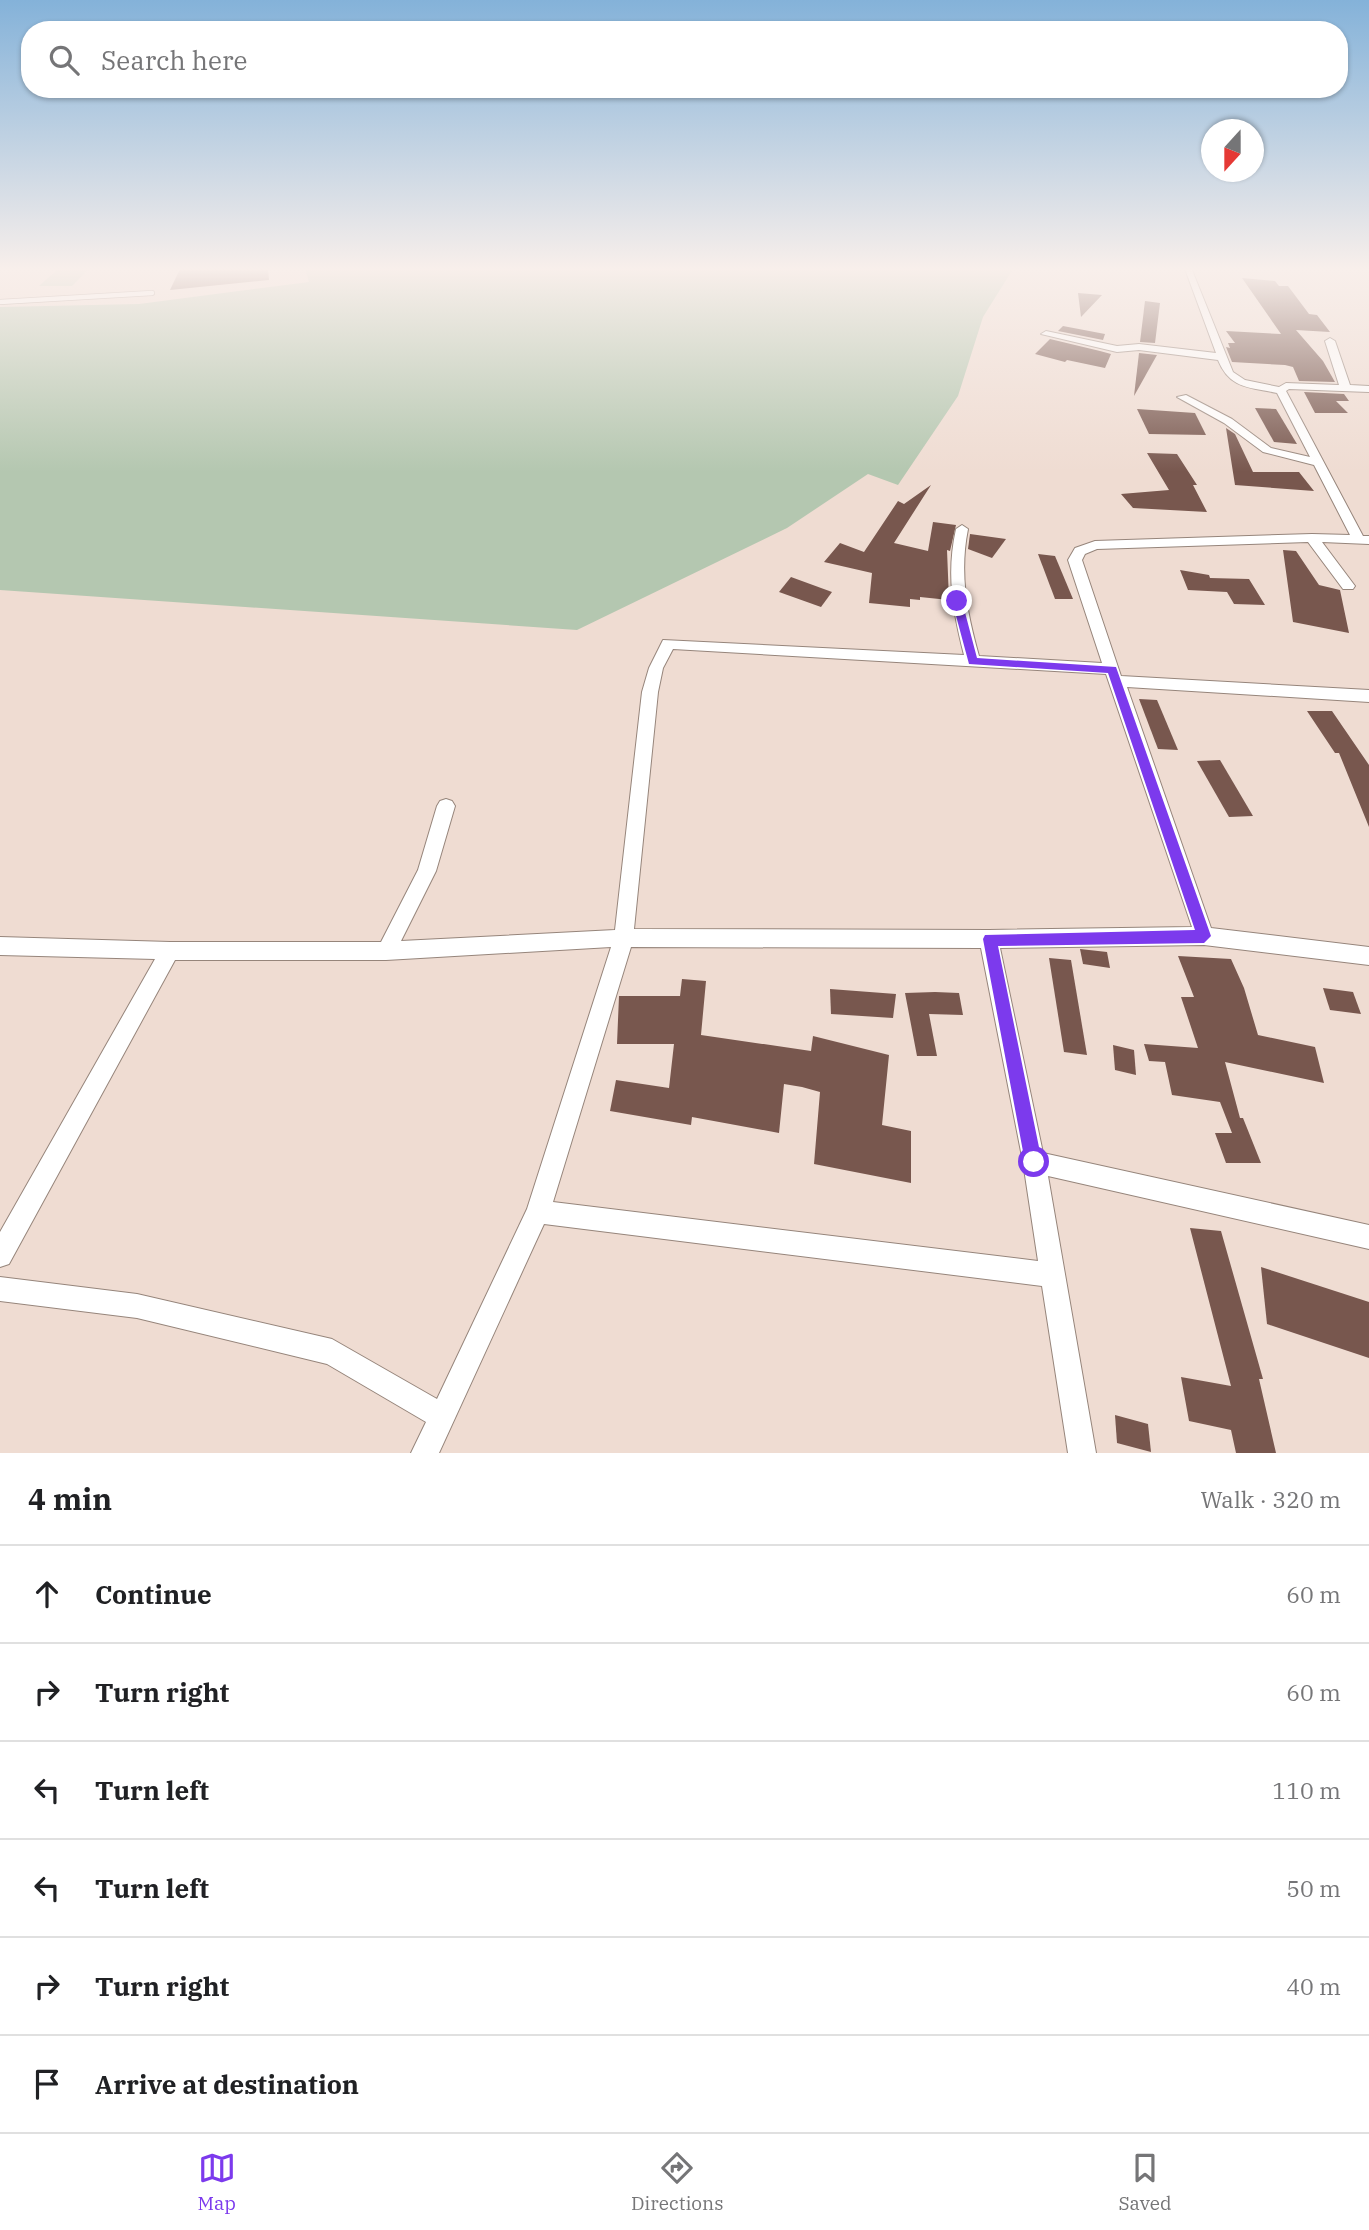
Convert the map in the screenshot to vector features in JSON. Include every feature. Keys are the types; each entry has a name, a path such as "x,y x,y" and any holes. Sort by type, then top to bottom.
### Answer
{"street":[{"path":"1059,337 1117,349 1139,347 1221,357"},
{"path":"1213,337 1229,374 1234,379 1281,391 1363,539"},
{"path":"1330,341 1345,386"},
{"path":"1281,391 1286,386 1345,386 1369,389"},
{"path":"1182,397 1228,421 1267,450 1319,463"},
{"path":"962,529 955,557 955,580 957,601 973,662"},
{"path":"1204,936 1075,560 1080,551 1095,545 1312,538 1363,539"},
{"path":"1312,538 1348,586"},
{"path":"425,1453 538,1212 624,938 650,692 656,668 668,644 973,662 1369,696"},
{"path":"386,951 427,872 446,806"},
{"path":"0,946 170,951 386,951 624,938 989,939 1204,936 1369,956"},
{"path":"989,939 1034,1162 1082,1453"},
{"path":"0,1255 170,951"},
{"path":"1034,1162 1369,1237"},
{"path":"538,1212 1052,1275"},
{"path":"0,1289 137,1306 332,1352 442,1416"}],"green space":[{"path":"0,337 977,337 958,396 898,485 868,474 787,528 577,630 0,590"}],"building":[{"path":"1141,337 1156,337 1155,343 1140,342"},
{"path":"1230,337 1302,337 1323,361 1335,382 1299,381 1293,367 1285,365 1232,362 1226,347 1230,348 1228,343 1235,343"},
{"path":"1050,339 1111,354 1105,368 1035,354"},
{"path":"1139,353 1157,355 1134,396"},
{"path":"1304,392 1344,394 1349,401 1336,401 1348,413 1315,413"},
{"path":"1255,408 1276,409 1297,444 1274,442"},
{"path":"1137,409 1195,413 1206,435 1149,434"},
{"path":"1226,428 1235,434 1253,472 1299,472 1314,491 1235,485"},
{"path":"1147,453 1177,454 1197,485 1193,485 1207,512 1133,508 1121,494 1169,490"},
{"path":"931,485 894,543 928,551 933,522 956,525 950,551 947,550 949,600 920,597 920,600 910,599 910,607 869,603 872,573 824,562 840,543 864,552 898,501 904,504"},
{"path":"970,534 1006,539 992,558 968,549"},
{"path":"1283,550 1296,551 1319,585 1340,590 1349,633 1293,622"},
{"path":"1038,554 1055,556 1073,599 1055,599"},
{"path":"1180,570 1209,575 1210,578 1249,579 1265,605 1234,604 1227,592 1188,590"},
{"path":"791,577 832,592 821,607 779,592"},
{"path":"1139,699 1157,700 1178,750 1158,749"},
{"path":"1307,711 1332,711 1369,765 1369,827 1339,753 1335,753"},
{"path":"1220,760 1253,816 1229,817 1197,761"},
{"path":"1080,949 1107,952 1110,968 1083,964"},
{"path":"1178,956 1231,959 1244,988 1258,1035 1315,1047 1324,1083 1225,1062 1240,1118 1243,1118 1261,1163 1226,1163 1215,1133 1232,1133 1220,1102 1172,1095 1165,1062 1149,1061 1144,1044 1198,1048 1181,997 1194,997"},
{"path":"1049,958 1071,960 1087,1055 1064,1052"},
{"path":"682,979 706,981 701,1035 811,1051 813,1036 889,1055 882,1125 911,1131 911,1183 814,1164 820,1092 802,1087 784,1084 779,1133 692,1117 691,1125 610,1111 616,1080 669,1088 674,1044 617,1044 619,996 680,996"},
{"path":"1323,988 1353,992 1361,1014 1330,1010"},
{"path":"830,989 896,994 893,1018 831,1014"},
{"path":"905,993 959,993 963,1015 929,1014 937,1056 917,1056"},
{"path":"1113,1045 1134,1050 1136,1075 1115,1070"},
{"path":"1190,1228 1221,1231 1263,1379 1259,1379 1276,1453 1236,1453 1231,1430 1189,1421 1181,1377 1231,1386"},
{"path":"1261,1267 1369,1302 1369,1358 1267,1324"},
{"path":"1115,1415 1148,1424 1151,1452 1117,1443"}],"route":[{"path":"957,601 973,662 1112,670 1204,936 989,939 1034,1162"}]}
